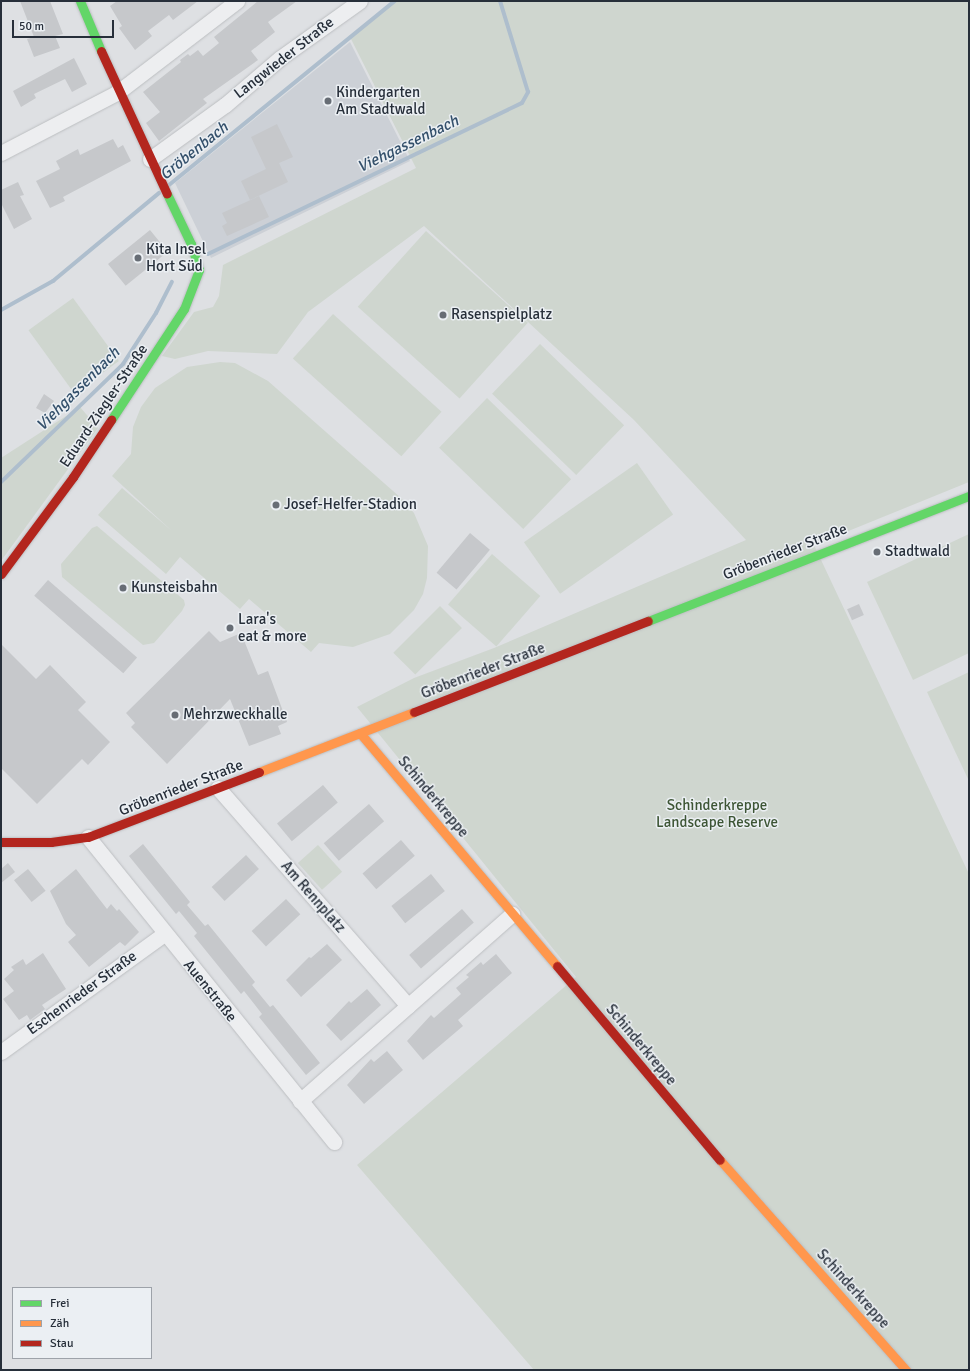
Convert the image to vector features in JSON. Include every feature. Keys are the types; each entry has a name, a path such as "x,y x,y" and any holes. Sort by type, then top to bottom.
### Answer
{"street":[{"name":"Eduard-Ziegler-Straße","path":"1,574 73,477 184,309 199,270 191,244 118,92 80,1"},
{"path":"1,154 118,92 237,1"},
{"name":"Langwieder Straße","path":"153,165 280,58 360,1"},
{"name":"Gröbenrieder Straße","path":"1,842 51,842 88,837 218,788 969,496"},
{"name":"Schinderkreppe","path":"360,733 734,1177 906,1370"},
{"name":"Am Rennplatz","path":"218,788 408,1006"},
{"name":"Auenstraße","path":"88,837 164,934 334,1142"},
{"path":"300,1101 512,914"},
{"name":"Eschenrieder Straße","path":"1,1052 164,934"}],"shaded area":[{"name":"Kindergarten Am Stadtwald","path":"350,42 410,161 211,258 175,183"}],"green space":[{"name":"Schinderkreppe Landscape Reserve","path":"395,1 969,1 969,482 814,545 969,874 969,1370 534,1370 357,1165 576,977 357,707 414,678 494,648 746,540 634,420 424,226 308,312 277,354 208,351 175,359 162,356 194,312 213,307 219,296 223,265 416,168 350,37"},
{"name":"Rasenspielplatz","path":"426,231 528,323 460,398 358,307"},
{"path":"73,298 119,361 74,393 29,330"},
{"path":"333,314 441,412 401,456 293,359"},
{"path":"540,344 624,425 576,475 492,394"},
{"name":"Josef-Helfer-Stadion","path":"220,362 235,363 268,381 401,498 414,513 428,546 427,578 423,594 414,610 390,634 353,647 319,643 311,652 249,599 240,609 180,557 166,574 98,515 122,488 172,531 112,476 131,454 133,427 141,407 155,388 187,367"},
{"path":"487,398 571,479 523,529 439,448"},
{"path":"80,407 98,428 1,561 1,458"},
{"path":"637,463 673,515 560,594 524,542"},
{"name":"Kunsteisbahn","path":"97,526 184,600 185,605 182,611 154,643 143,645 62,577 61,564 92,528"},
{"path":"969,534 969,653 913,680 867,582"},
{"path":"492,554 540,596 496,647 448,605"},
{"path":"440,606 462,628 415,675 393,653"},
{"path":"969,672 969,781 927,692"},
{"path":"318,845 342,872 322,890 298,863"}],"building":[{"path":"20,1 50,1 63,34 55,36 60,48 34,57 27,39 34,37"},
{"path":"117,1 198,1 173,20 169,15 148,31 152,36 135,50 119,28 122,26 110,6"},
{"path":"258,1 297,1 268,22 275,32 251,51 258,60 203,99 207,103 159,141 146,123 160,112 143,92 181,62 180,60 188,54 190,56 198,50 203,56 219,43 214,37"},
{"path":"74,58 87,84 72,92 65,79 34,94 36,98 21,107 13,91"},
{"path":"277,124 293,157 279,163 288,182 250,200 241,181 266,169 251,137"},
{"path":"113,139 118,148 123,145 131,161 63,197 65,201 50,208 36,181 60,169 56,161 78,149 80,155"},
{"path":"18,182 24,195 20,196 32,219 14,229 1,203 1,190"},
{"path":"259,196 269,217 227,236 222,226 227,223 222,213"},
{"name":"Kita Insel Hort Süd","path":"150,230 168,252 126,286 108,264"},
{"path":"44,394 54,401 45,413 36,408"},
{"path":"470,533 490,550 456,590 437,573"},
{"path":"48,580 137,657 123,673 34,596"},
{"path":"859,604 864,615 852,620 847,609"},
{"path":"209,631 220,642 241,633 258,675 268,671 287,722 278,726 281,734 249,746 230,699 167,764 131,727 135,723 126,713"},
{"path":"1,644 36,679 50,665 86,702 78,710 110,742 88,765 82,759 37,804 1,768"},
{"path":"323,785 338,803 292,841 277,824"},
{"path":"369,804 384,821 339,861 324,843"},
{"path":"401,840 415,856 376,889 363,873"},
{"path":"143,844 190,902 187,905 205,926 208,924 255,982 252,985 270,1007 273,1005 320,1063 306,1075 259,1017 262,1014 244,991 241,994 194,936 197,933 179,911 176,914 129,856"},
{"path":"246,855 259,869 225,901 212,887"},
{"path":"8,863 15,872 1,883 1,869"},
{"path":"28,869 46,891 32,902 14,880"},
{"path":"76,869 107,909 111,904 117,911 119,909 139,932 125,946 120,942 89,967 68,942 76,935 66,924 50,891"},
{"path":"431,874 445,891 405,923 391,906"},
{"path":"286,899 300,914 266,946 252,931"},
{"path":"462,909 474,923 421,969 409,955"},
{"path":"327,944 342,960 301,997 286,980 309,957 311,958"},
{"path":"43,953 66,989 42,1005 45,1009 30,1020 27,1015 19,1020 3,999 14,991 4,979 14,970 11,967 23,959 26,965"},
{"path":"496,954 512,973 458,1020 463,1026 423,1060 407,1041 431,1015 434,1018 461,994 456,988 469,977 466,975 481,962 483,965"},
{"path":"367,989 381,1005 341,1041 326,1025 349,1001 351,1003"},
{"path":"387,1051 403,1070 364,1104 347,1085 371,1059 374,1062"}],"waterway":[{"name":"Gröbenbach","path":"169,185 395,1"},
{"name":"Viehgassenbach","path":"208,254 522,103 528,92 500,1"},
{"name":"Gröbenbach","path":"1,310 53,281 159,193"},
{"name":"Viehgassenbach","path":"1,482 123,364 156,313 172,282"}],"traffic: fast":[{"path":"80,1 101,51"},
{"path":"111,420 184,309 199,270 191,244 167,194"},
{"path":"648,621 969,496"}],"traffic: slow":[{"path":"259,772 414,712"},
{"path":"360,733 557,966"},
{"path":"720,1160 906,1370"}],"traffic: jam":[{"path":"101,51 167,194"},
{"path":"1,574 73,477 111,420"},
{"path":"414,712 648,621"},
{"path":"1,842 51,842 88,837 259,772"},
{"path":"557,966 720,1160"}],"place":[{"name":"Kindergarten Am Stadtwald","path":"328,101"},
{"name":"Kita Insel Hort Süd","path":"138,258"},
{"name":"Rasenspielplatz","path":"443,315"},
{"name":"Josef-Helfer-Stadion","path":"276,505"},
{"name":"Stadtwald","path":"877,552"},
{"name":"Kunsteisbahn","path":"123,588"},
{"name":"Lara's eat & more","path":"230,628"},
{"name":"Mehrzweckhalle","path":"175,715"}]}
